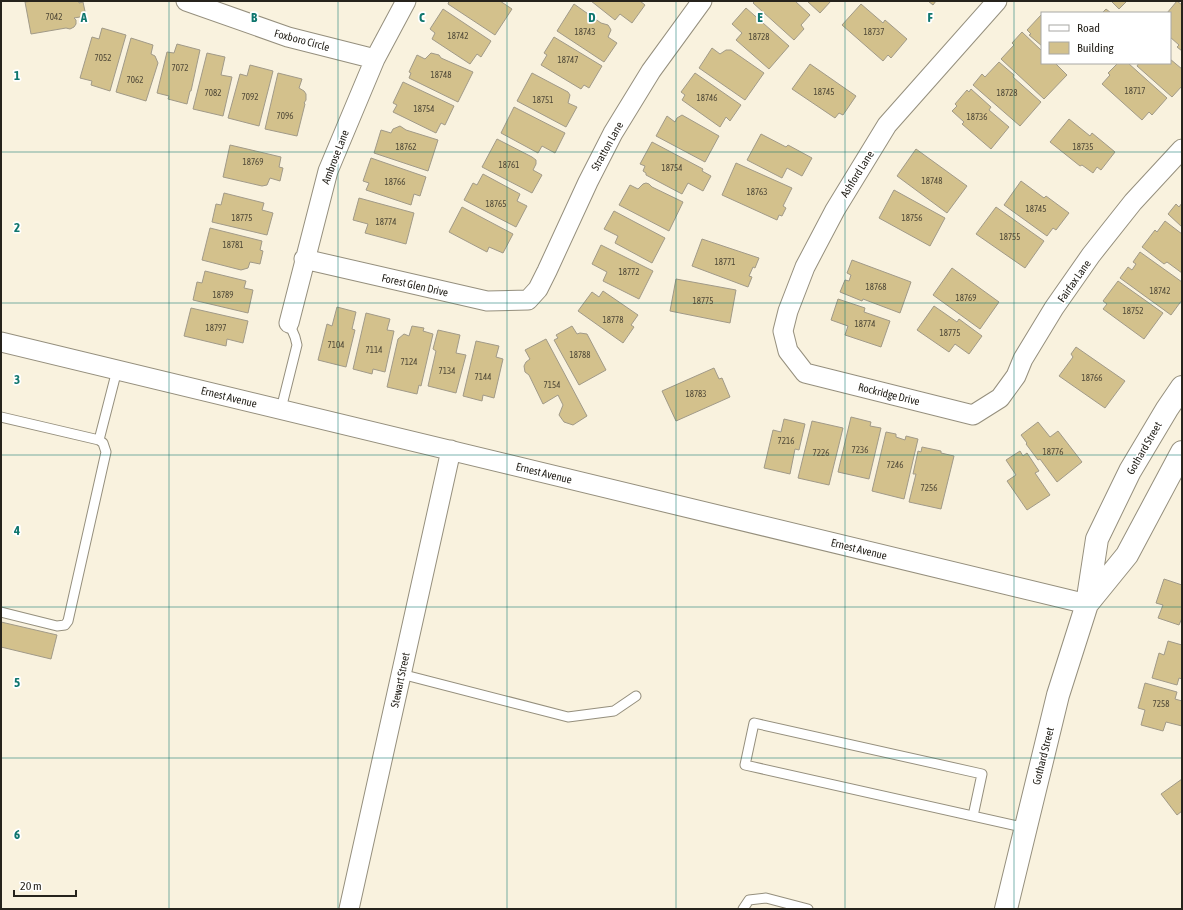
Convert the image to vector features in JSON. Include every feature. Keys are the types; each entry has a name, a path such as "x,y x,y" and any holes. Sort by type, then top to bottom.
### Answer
{"street":[{"name":"Foxboro Circle","path":"186,1 288,37 374,59"},
{"name":"Ambrose Lane","path":"289,323 304,259 328,171 374,59 406,1"},
{"name":"Stratton Lane","path":"528,300 538,289 588,182 613,133 651,71 702,1"},
{"name":"Ashford Lane","path":"805,374 788,351 783,331 788,311 805,267 835,210 888,125 997,1"},
{"name":"Fairfax Lane","path":"973,415 1000,398 1016,376 1023,358 1054,308 1092,255 1133,202 1182,149"},
{"name":"Forest Glen Drive","path":"304,259 487,301 528,300"},
{"name":"Ernest Avenue","path":"1,342 1087,604"},
{"name":"Rockridge Drive","path":"805,374 973,415"},
{"name":"Gothard Street","path":"1006,909 1058,695 1087,604 1097,539 1130,471 1167,408 1182,387"},
{"name":"Stewart Street","path":"349,909 451,450"},
{"name":"Gothard Street","path":"1087,604 1127,555 1182,452"}],"lane":[{"path":"281,409 297,345 289,323"},
{"path":"99,440 117,370"},
{"path":"1,417 99,440 103,443 106,452 68,621 65,625 57,626 1,612"},
{"path":"401,674 568,717 614,711 636,696"},
{"path":"973,816 982,774 754,723 745,766 1026,828"},
{"path":"743,909 749,900 766,898 808,909"}],"building":[{"path":"449,1 500,1 512,9 495,35 448,4"},
{"path":"591,1 640,1 645,5 632,23 620,14 615,20"},
{"path":"755,1 795,1 810,15 801,25 804,29 794,40 753,3"},
{"path":"807,1 831,1 820,13"},
{"path":"928,1 936,1 933,5"},
{"path":"1111,1 1127,1 1119,9"},
{"path":"1177,1 1182,5 1182,51 1177,47 1179,45 1171,38 1171,12 1168,12"},
{"path":"25,2 83,2 86,16 74,18 76,20 76,24 70,29 66,28 31,34"},
{"path":"574,4 601,23 608,25 610,28 611,30 608,37 617,43 604,62 557,31"},
{"path":"861,4 883,23 885,20 907,39 891,58 888,55 883,61 842,25"},
{"path":"746,8 789,46 769,69 736,40 742,33 732,24"},
{"path":"443,9 491,41 481,57 477,54 470,64 432,39 435,33 430,29"},
{"path":"1106,9 1110,12 1103,12"},
{"path":"1041,15 1041,45 1029,35 1031,34 1027,30"},
{"path":"102,28 126,35 110,91 91,85 92,81 80,78 92,37 99,39"},
{"path":"1022,32 1041,50 1041,64 1056,64 1067,75 1044,99 1001,59 1014,45 1012,43"},
{"path":"554,37 602,66 589,88 584,85 581,89 541,65 547,55 544,53"},
{"path":"131,38 153,45 151,54 155,56 158,63 146,101 116,92"},
{"path":"177,44 200,50 187,104 168,99 169,96 157,93 167,52 174,53"},
{"path":"712,48 720,54 726,50 731,50 764,73 745,100 699,68"},
{"path":"207,53 225,57 221,75 232,77 223,116 193,109"},
{"path":"431,53 439,55 441,58 473,72 458,102 409,78 411,73 409,72 417,55 425,59"},
{"path":"1171,60 1182,69 1182,86 1172,97 1137,66 1138,64 1171,64"},
{"path":"999,62 1014,75 1013,77 1041,102 1020,126 973,85 982,74 985,77"},
{"path":"810,64 856,96 843,115 839,113 835,118 792,89"},
{"path":"1117,64 1129,64 1167,98 1152,115 1149,112 1142,120 1102,84 1110,75 1108,73"},
{"path":"250,65 273,71 259,126 228,118 240,74 247,76"},
{"path":"278,73 302,79 299,88 306,94 306,100 304,103 297,136 265,129"},
{"path":"532,73 568,92 570,95 568,103 577,107 566,127 517,101"},
{"path":"695,73 741,105 730,121 726,117 720,127 682,100 685,95 681,92"},
{"path":"403,82 454,106 445,125 441,123 436,133 393,112 397,105 393,103"},
{"path":"971,89 991,107 989,110 1009,127 991,149 962,124 964,122 952,111 957,106 955,104 967,90 969,92"},
{"path":"514,107 565,133 555,153 542,146 538,153 501,133"},
{"path":"682,115 719,136 705,162 656,136 667,116 675,122 677,118"},
{"path":"1069,119 1090,136 1092,133 1115,152 1101,170 1097,167 1093,173 1082,165 1080,166 1050,142"},
{"path":"400,126 406,130 438,140 428,171 374,153 381,130 391,133 393,129"},
{"path":"761,134 786,147 788,145 812,158 802,176 787,168 782,178 747,160"},
{"path":"497,139 536,160 533,170 542,175 532,193 482,167"},
{"path":"652,142 703,169 702,171 711,176 703,191 688,183 682,194 646,175 643,171 645,166 640,164"},
{"path":"230,145 281,157 279,167 283,168 280,181 270,178 267,185 262,186 223,177"},
{"path":"916,149 967,186 947,213 897,176"},
{"path":"371,158 426,177 420,196 414,194 411,205 366,190 369,183 363,181"},
{"path":"736,163 792,188 783,206 786,208 782,216 779,215 777,220 722,195"},
{"path":"483,174 520,194 517,201 527,206 516,227 464,200 473,183 477,185"},
{"path":"1021,181 1044,198 1046,196 1069,213 1056,230 1053,228 1047,236 1004,205"},
{"path":"646,183 683,202 669,231 619,205 630,185 638,189"},
{"path":"894,190 945,218 930,246 879,218"},
{"path":"224,193 264,203 262,210 273,213 267,235 212,222 216,204 221,205"},
{"path":"359,198 414,213 406,244 365,233 368,224 353,220"},
{"path":"1182,203 1182,227 1168,214 1176,204 1179,207"},
{"path":"462,207 513,234 503,253 489,247 487,252 449,232"},
{"path":"996,207 1044,241 1025,268 976,234"},
{"path":"614,211 665,238 652,263 615,243 618,236 604,229"},
{"path":"1165,221 1182,234 1182,273 1167,262 1164,264 1142,247 1155,230 1157,232"},
{"path":"210,228 262,241 260,250 263,251 260,264 250,262 248,268 241,270 202,260"},
{"path":"702,239 759,258 755,268 753,267 749,276 752,277 748,287 692,266"},
{"path":"601,245 653,271 639,299 603,281 607,272 592,264"},
{"path":"1140,252 1182,282 1182,300 1171,315 1120,278 1128,267 1132,270 1136,264 1133,262"},
{"path":"852,260 911,282 900,313 863,299 862,301 840,292 845,280 849,281 851,275 847,273"},
{"path":"952,268 999,302 980,329 933,295"},
{"path":"205,271 246,281 244,288 253,290 248,313 193,300 197,282 202,283"},
{"path":"676,279 736,290 730,323 670,311"},
{"path":"1118,281 1163,313 1144,339 1103,309 1107,304 1103,301"},
{"path":"603,291 638,315 631,325 634,327 623,343 578,311 592,292 599,297"},
{"path":"838,299 865,308 864,312 890,321 881,347 845,335 848,326 831,320"},
{"path":"934,306 957,322 959,319 982,336 969,354 955,344 949,352 917,330"},
{"path":"337,307 356,312 352,329 355,330 346,367 318,360 327,324 332,326"},
{"path":"191,308 248,321 243,343 227,339 226,346 184,336"},
{"path":"366,313 390,319 387,330 394,331 385,372 373,369 372,374 353,369"},
{"path":"412,326 424,328 423,331 433,334 421,386 419,385 417,394 387,387 398,339 404,334 409,336"},
{"path":"572,326 577,334 587,334 606,370 579,385 554,340 558,338 556,335"},
{"path":"438,330 460,335 456,353 466,355 456,393 428,386 436,351 433,349"},
{"path":"546,339 587,416 573,425 564,422 559,415 563,405 558,395 543,404 529,375 525,372 524,366 530,359 525,350"},
{"path":"476,341 499,346 496,357 503,359 494,398 483,395 482,401 463,396"},
{"path":"1076,347 1125,381 1105,408 1059,376 1073,357 1071,354"},
{"path":"714,368 719,379 722,378 730,397 676,421 662,391"},
{"path":"851,417 871,422 870,426 881,428 869,479 838,472"},
{"path":"784,419 805,424 799,450 795,449 790,474 764,468 773,430 781,432"},
{"path":"812,421 843,428 829,485 798,478"},
{"path":"1038,422 1050,437 1058,431 1082,462 1057,482 1040,459 1038,460 1021,435"},
{"path":"886,432 896,434 896,437 905,440 906,436 918,439 904,499 872,491"},
{"path":"922,447 941,451 941,453 954,456 941,509 909,502 916,474 913,474 918,451 921,452"},
{"path":"1020,451 1023,456 1027,453 1039,471 1035,473 1050,495 1027,510 1007,481 1016,475 1006,460"},
{"path":"1164,579 1182,585 1182,618 1179,625 1158,618 1163,605 1156,603"},
{"path":"1,622 57,635 51,659 1,647"},
{"path":"1168,641 1182,645 1182,679 1179,678 1177,685 1152,678 1159,653 1164,655"},
{"path":"1145,683 1177,692 1175,699 1182,701 1182,726 1166,722 1163,731 1141,725 1145,710 1138,708"},
{"path":"1182,779 1182,811 1177,815 1161,794"}]}
